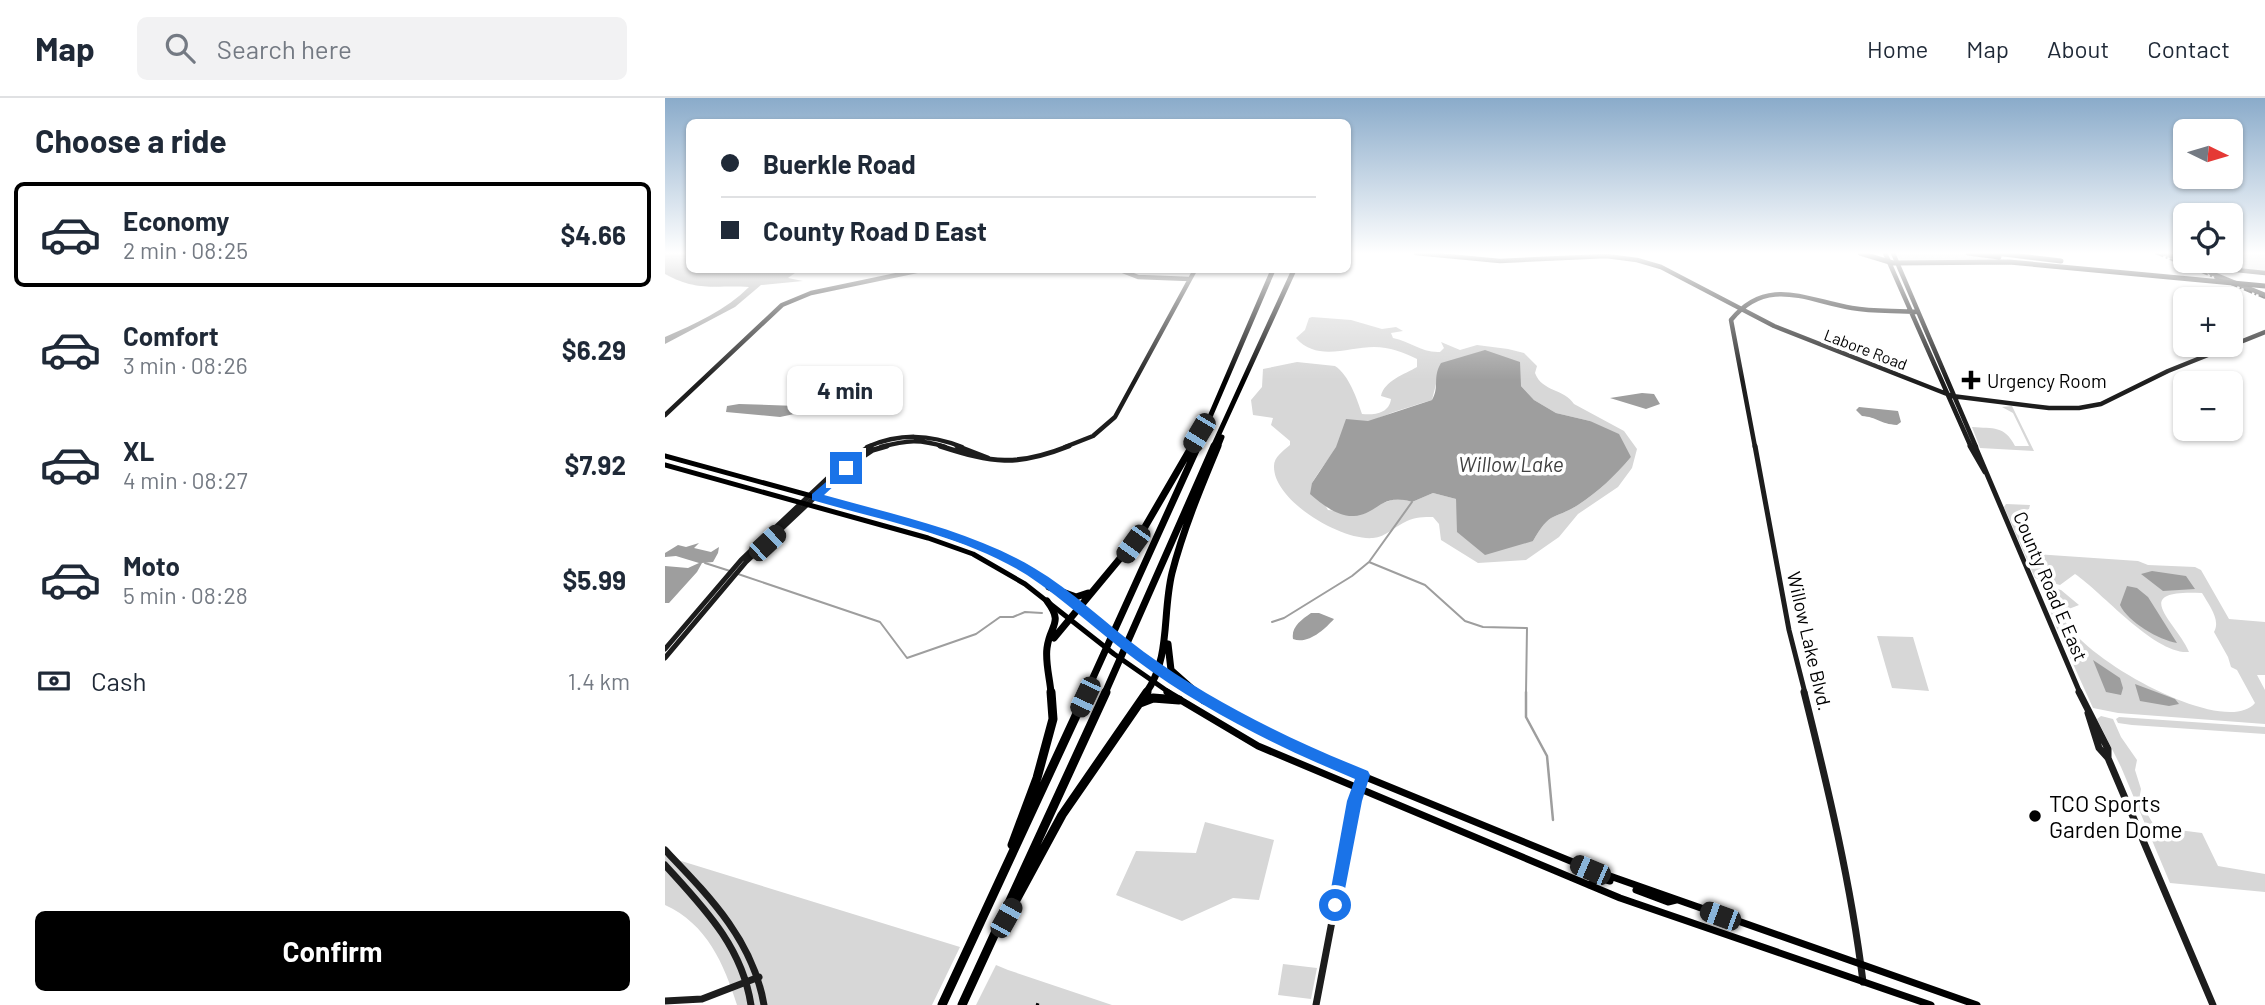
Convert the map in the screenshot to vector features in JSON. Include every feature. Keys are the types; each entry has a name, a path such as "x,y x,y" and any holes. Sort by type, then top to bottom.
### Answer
{"highway":[{"path":"942,1005 1124,613 1262,295"},
{"path":"962,1005 1113,677 1249,364 1282,295"},
{"path":"981,965 1062,815 1154,682 1163,658 1166,601 1172,574 1195,504 1249,364"},
{"path":"1048,648 1069,618 1142,532 1208,420"},
{"path":"1049,587 1079,597 1107,576"},
{"path":"996,889 1048,744 1052,719 1048,648 1057,620 1056,613 1047,601"},
{"path":"1166,601 1171,670 1204,699"},
{"path":"1139,703 1153,698 1179,700"}],"main road":[{"path":"665,456 918,525 966,541 1026,569 1159,669 1204,699 1297,749 1590,870 1977,1005"},
{"path":"665,465 954,547 1003,569 1179,700 1258,746 1589,885 1931,1005"},
{"path":"1589,885 1599,878 1606,879 1668,902 1676,900"}],"street":[{"path":"665,415 774,311 805,295"},
{"path":"665,658 733,576 851,457 896,438 932,437 985,457 1006,461 1041,457 1093,436 1110,425 1181,295"},
{"name":"Labore Road","path":"1714,295 1774,326 1956,397 2052,408 2092,407 2172,369 2265,332"},
{"path":"1742,310 1767,295"},
{"path":"1810,295 1848,308 1914,312"},
{"name":"County Road E East","path":"1905,295 1956,397 1985,466 1985,472"},
{"name":"County Road E East","path":"1909,295 1942,381 1979,466 1985,472 2088,712 2088,721 2099,748 2108,758 2213,1005"},
{"name":"Willow Lake Blvd.","path":"1742,310 1733,317 1731,323 1789,630 1829,791 1858,930 1863,982"},
{"path":"1922,384 1939,387 1942,381"},
{"path":"665,649 728,574 804,504"},
{"path":"1317,1005 1358,786 1363,775"},
{"path":"665,850 747,946 759,978 764,1005"},
{"path":"665,864 733,944 748,982 751,1005"},
{"path":"665,1001 681,1003 708,1000 759,978"}],"shaded area":[{"path":"1309,318 1351,320 1382,329 1396,327 1403,331 1391,333 1393,338 1433,352 1440,352 1444,348 1441,342 1460,350 1477,345 1524,353 1537,366 1535,373 1543,384 1624,431 1637,449 1632,468 1618,487 1578,514 1559,537 1526,560 1478,563 1441,540 1439,524 1433,517 1410,520 1382,536 1373,538 1344,533 1328,526 1297,505 1277,479 1274,463 1279,454 1290,445 1290,441 1271,425 1273,418 1253,415 1251,400 1262,387 1263,369 1297,362 1335,366 1348,381 1362,414 1371,414 1387,408 1391,399 1381,396 1386,386 1417,367 1417,359 1380,347 1333,352 1313,350 1296,338 1305,330","holes":["1436,384 1521,386 1534,400 1556,413 1590,421 1631,457 1593,494 1548,520 1533,541 1457,506 1456,499 1433,493 1412,502 1398,498 1377,505 1363,514 1328,510 1312,483 1325,463 1350,436 1375,419 1432,400"]},
{"path":"2012,406 2034,451 1980,448 1972,427 1998,429 2007,434 2015,446 2029,446 2013,413 2002,407"},
{"path":"2006,504 2030,505 2029,509 2016,513 2035,554 2195,567 2201,570 2229,619 2265,622 2265,675 2257,675 2265,690 2265,724 2118,713 2093,708 2055,624 2042,588 2044,585 2061,590 2079,605 2061,612 2071,629 2091,649 2150,687 2183,702 2213,710 2238,711 2255,703 2237,670 2231,667 2214,632 2215,618 2202,593 2179,593 2167,596 2161,602 2168,619 2189,652 2161,644 2145,634 2075,574 2060,585 2035,578 2004,507"},
{"path":"1877,636 1913,637 1929,691 1892,688"},
{"path":"2101,716 2113,719 2121,737 2137,760 2135,770 2141,789 2139,800 2155,827 2202,833 2218,866 2265,874 2265,892 2170,883 2121,767 2097,719"},
{"path":"2119,717 2265,727 2265,734 2132,725 2118,723 2116,719"},
{"path":"1205,822 1274,840 1259,900 1233,898 1182,921 1116,895 1136,851 1196,853"},
{"path":"665,856 960,947 932,1005 737,1005 720,960 703,934 680,913 665,905"},
{"path":"1283,964 1317,968 1311,999 1278,995"},
{"path":"996,965 1008,970 1112,1005 976,1005"}],"water":[{"path":"740,295 749,295 735,307 665,344 665,337 720,310"},
{"name":"Willow Lake","path":"1485,350 1520,362 1521,386 1534,400 1556,413 1590,421 1619,434 1631,457 1593,494 1548,520 1533,541 1485,555 1457,532 1456,499 1433,493 1412,502 1393,500 1362,515 1348,516 1325,506 1310,494 1312,483 1336,447 1346,419 1368,421 1432,400 1441,363"},
{"path":"1654,394 1660,404 1646,409 1610,398"},
{"path":"727,406 797,406 800,410 799,413 780,417 726,412"},
{"path":"1859,407 1898,411 1901,422 1897,425 1862,416 1856,410"},
{"path":"699,543 694,548 711,552 719,547 713,562 702,563 669,603 665,603 665,566 688,568 699,563 676,556 665,557 665,553 678,545 686,547"},
{"path":"2152,571 2186,576 2195,589 2163,591 2141,574"},
{"path":"2127,586 2137,588 2148,597 2177,643 2145,629 2130,618 2120,605"},
{"path":"1311,613 1334,619 1310,638 1293,639 1295,627"},
{"path":"2093,660 2120,678 2123,688 2121,695 2106,692"},
{"path":"2135,684 2175,699 2179,704 2169,706 2140,701"}],"waterway":[{"path":"1369,562 1412,502"},
{"path":"1272,622 1284,618 1352,576 1369,562"},
{"path":"1369,562 1425,585 1465,621 1483,627 1527,628 1526,693"},
{"path":"705,563 730,571"},
{"path":"738,574 880,622 907,658 976,634 1000,617 1013,617 1025,612 1042,613"},
{"path":"1526,693 1526,717 1547,756 1553,820"}],"railway":[{"path":"2258,295 2265,298"}],"place":[{"name":"Urgency Room","path":"1971,380"},
{"name":"TCO Sports Garden Dome","path":"2035,816"}],"route":[{"path":"846,468 815,497 939,531 1031,572 1140,657 1204,699 1297,749 1363,775 1358,786 1335,905"}]}
